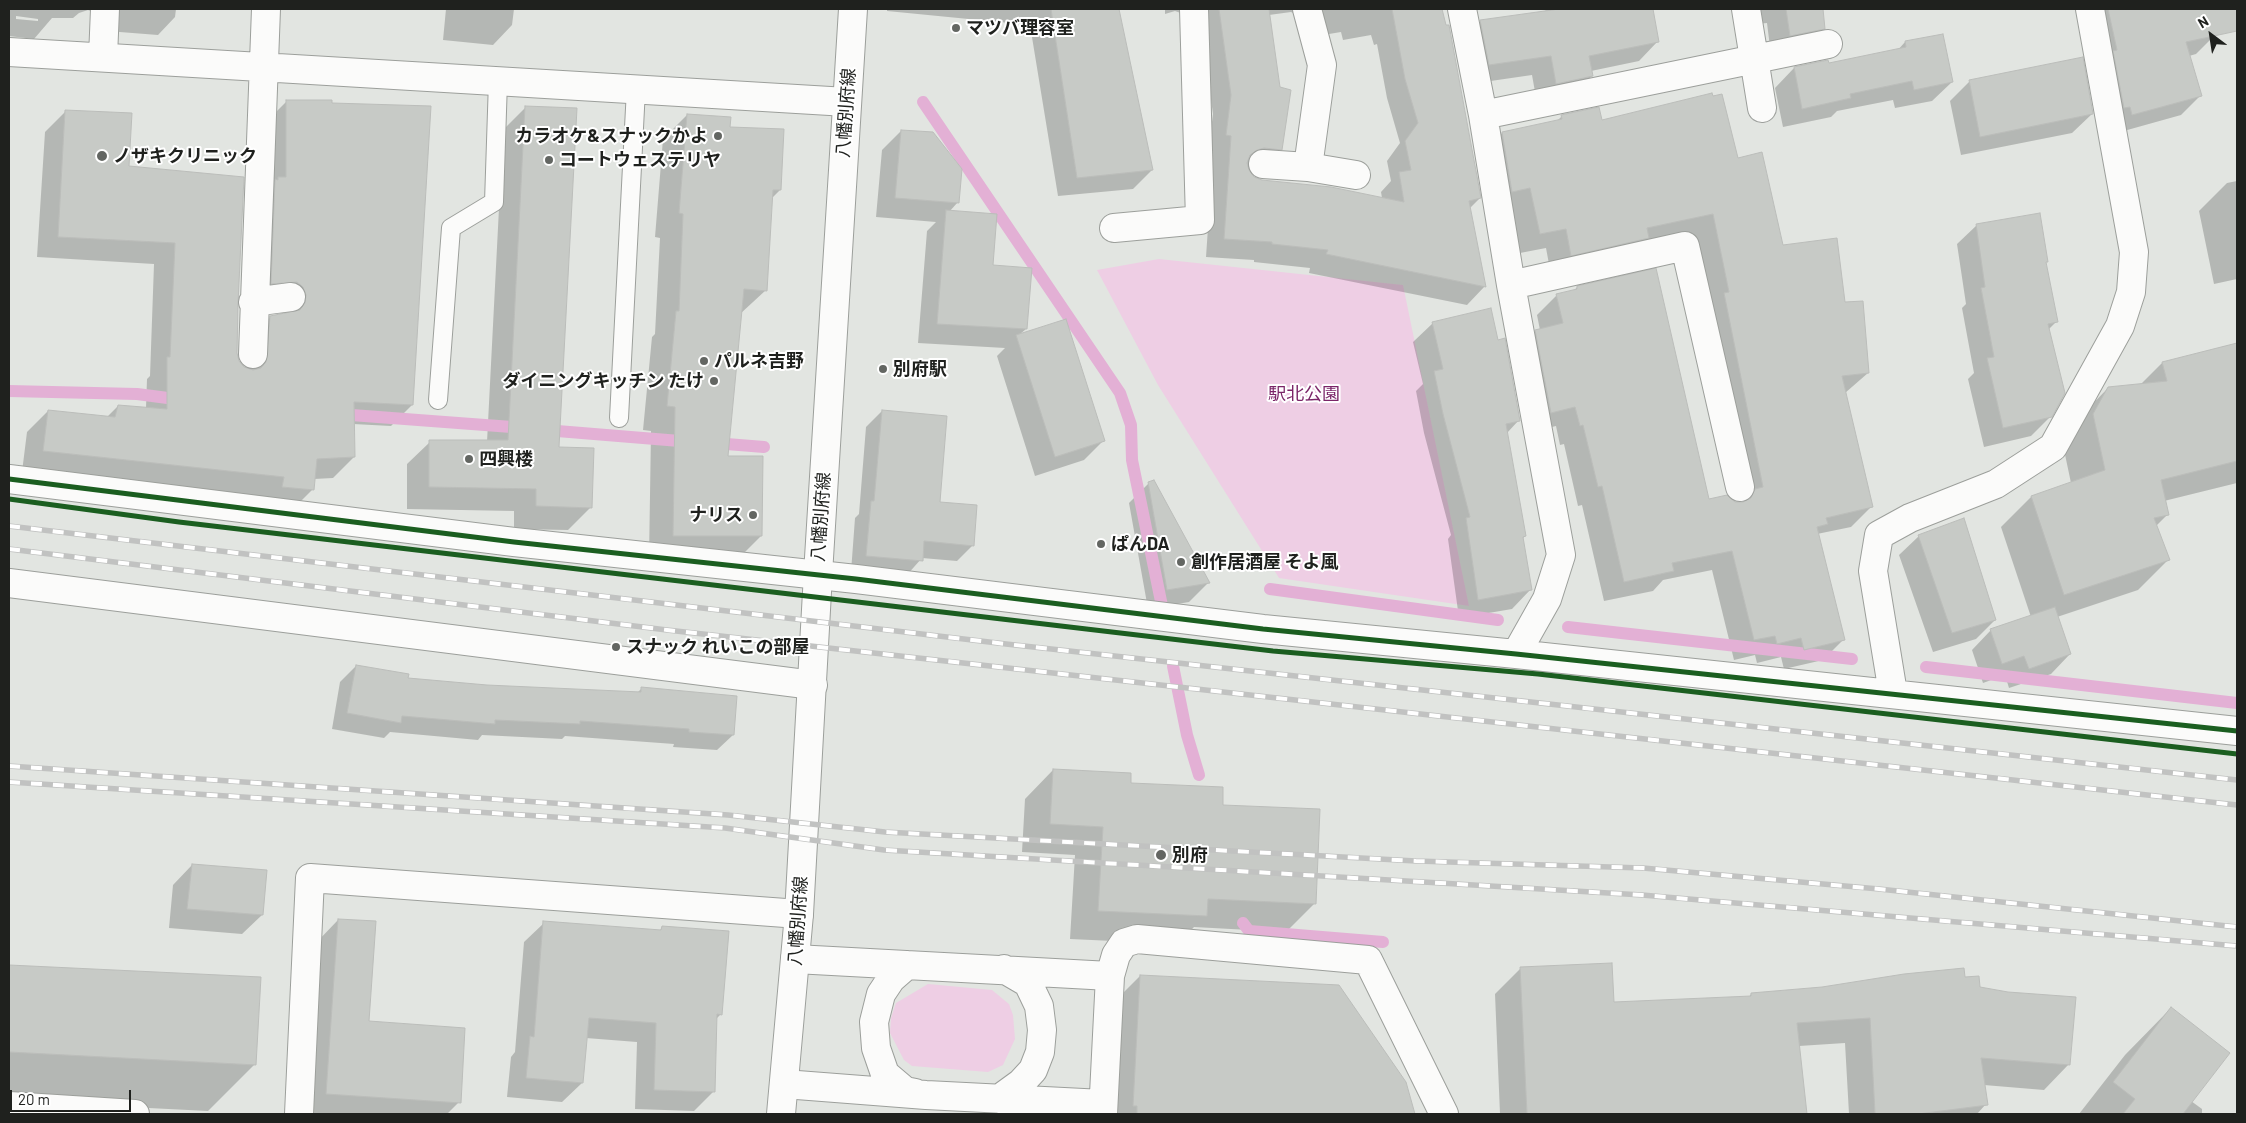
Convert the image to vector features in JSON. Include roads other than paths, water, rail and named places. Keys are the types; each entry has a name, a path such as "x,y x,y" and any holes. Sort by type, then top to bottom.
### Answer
{"street":[{"path":"103,58 105,9"},
{"path":"253,354 253,302 266,9"},
{"name":"八幡別府線","path":"781,1114 800,914 818,574 853,9"},
{"path":"1114,228 1200,220 1194,9"},
{"path":"1307,9 1322,65 1308,167"},
{"path":"1462,9 1483,115 1511,285 1561,554 1547,599 1516,654"},
{"path":"1746,9 1762,108"},
{"path":"1893,694 1873,571 1879,535 1910,518 1996,484 2053,448 2120,326 2131,292 2134,252 2090,9"},
{"path":"1483,115 1828,44"},
{"path":"9,52 847,102"},
{"path":"1263,164 1308,167 1356,176"},
{"path":"1511,285 1686,246 1740,487"},
{"path":"253,302 291,298"},
{"path":"9,479 504,540 818,574 1263,629 2237,731"},
{"path":"9,583 813,685"},
{"path":"298,1114 310,878 800,914"},
{"path":"784,1084 999,1099 1103,1109 1110,976 1116,956 1124,943 1137,939 1368,960 1444,1114"},
{"path":"795,959 1110,976"},
{"path":"907,965 891,979 881,994 874,1022 876,1048 885,1074 905,1091 926,1095"},
{"path":"999,1099 1021,1083 1033,1070 1040,1052 1042,1030 1039,1006 1028,983 1004,970"},
{"path":"9,1106 135,1114"}],"lane":[{"path":"438,400 451,228 494,202 498,81"},
{"path":"618,418 636,89"}],"waterway":[{"path":"923,102 1120,393 1131,425 1132,460 1163,611"},
{"path":"9,391 137,394 183,400"},
{"path":"338,414 525,428"},
{"path":"545,430 692,442"},
{"path":"714,443 764,447"},
{"path":"1270,589 1498,620"},
{"path":"1568,627 1852,659"},
{"path":"1173,666 1187,735 1199,775"},
{"path":"1926,667 2237,703"},
{"path":"1243,923 1249,931 1383,942"}],"railway":[{"path":"9,526 1006,644 2237,780"},
{"path":"9,549 667,630 2237,805"},
{"path":"9,766 728,815 885,832 1416,861 1643,868 1879,889 2237,927"},
{"path":"9,782 725,828 884,850 1642,895 2237,946"}],"place":[{"name":"マツバ理容室","path":"956,28"},
{"name":"カラオケ&スナックかよ","path":"718,136"},
{"name":"ノザキクリニック","path":"102,156"},
{"name":"コートウェステリヤ","path":"549,160"},
{"name":"パルネ吉野","path":"704,361"},
{"name":"別府駅","path":"883,369"},
{"name":"ダイニングキッチン たけ","path":"714,381"},
{"name":"四興楼","path":"469,459"},
{"name":"ナリス","path":"753,515"},
{"name":"ぱんDA","path":"1101,544"},
{"name":"創作居酒屋 そよ風","path":"1181,562"},
{"name":"スナック れいこの部屋","path":"616,647"},
{"name":"別府","path":"1161,855"}],"park label":[{"name":"駅北公園","path":"1304,394"}]}
